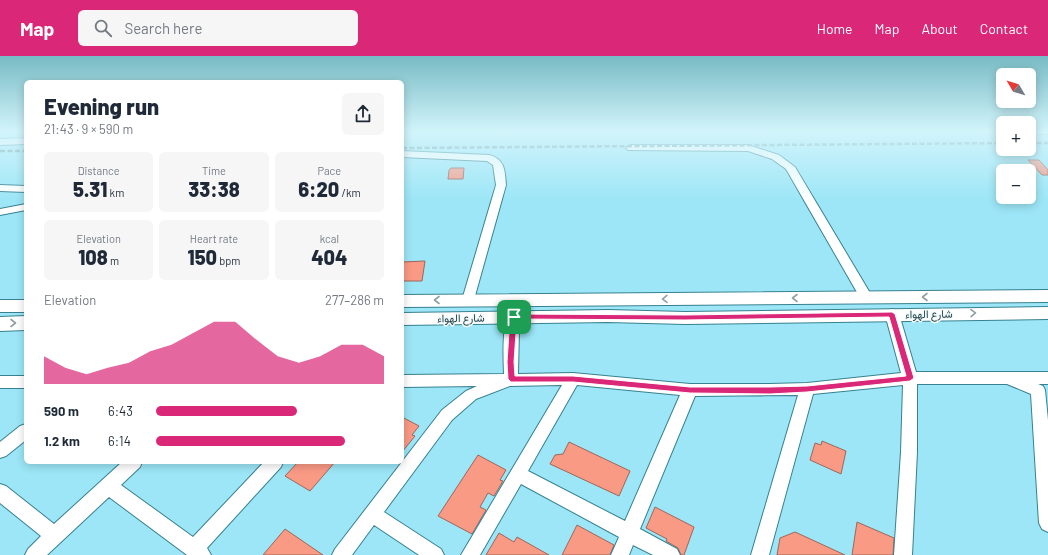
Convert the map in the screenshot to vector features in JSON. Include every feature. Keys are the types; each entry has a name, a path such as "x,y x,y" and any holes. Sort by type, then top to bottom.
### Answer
{"main road":[{"name":"شارع الهواء","path":"404,301 1048,296"},
{"path":"0,306 24,306"},
{"name":"شارع الهواء","path":"404,319 514,317 685,318 1048,313"},
{"path":"0,324 24,323"}],"street":[{"path":"408,154 489,158 494,160 500,166 501,185 468,300"},
{"path":"768,154 779,159 790,167 867,298"},
{"path":"0,188 24,189"},
{"path":"0,212 24,207"},
{"path":"511,379 510,362 514,317 519,300"},
{"path":"892,314 910,378 909,452 903,555"},
{"path":"404,381 573,379 690,390 807,389 910,378 1048,378"},
{"path":"1004,378 1038,390 1048,523"},
{"path":"341,555 447,415 471,395 511,379"},
{"path":"470,555 573,379"},
{"path":"0,382 24,382"},
{"path":"760,555 807,389"},
{"path":"620,555 690,390"},
{"path":"0,451 24,433"},
{"path":"34,555 132,464"},
{"path":"108,486 198,552 273,464"},
{"path":"518,474 671,555"},
{"path":"0,492 54,536"},
{"path":"372,514 436,555"}],"building":[{"path":"1028,160 1039,160 1048,170 1048,175 1042,175 1036,169 1036,164 1032,164"},
{"path":"451,168 464,168 463,179 448,179 449,170"},
{"path":"425,261 422,281 404,281 404,262"},
{"path":"404,418 419,426 412,435 415,436 404,450"},
{"path":"822,441 846,451 841,474 810,460 815,443 821,445"},
{"path":"569,442 630,471 619,496 550,464 555,455 563,454"},
{"path":"478,455 506,470 500,480 503,481 494,496 488,493 480,507 486,510 472,534 438,516"},
{"path":"296,464 333,464 310,491 285,476"},
{"path":"655,507 694,527 684,555 681,555 678,548 666,541 667,539 646,528"},
{"path":"857,522 894,538 893,555 852,555"},
{"path":"577,525 614,545 610,555 562,555"},
{"path":"285,529 323,555 263,555"},
{"path":"795,532 845,555 777,555 780,538"},
{"path":"499,533 514,542 517,537 549,555 486,555"}],"route":[{"path":"892,314 910,378 807,389 770,390 690,390 573,379 511,379 510,362 514,317 608,316 685,318 892,314"}]}
